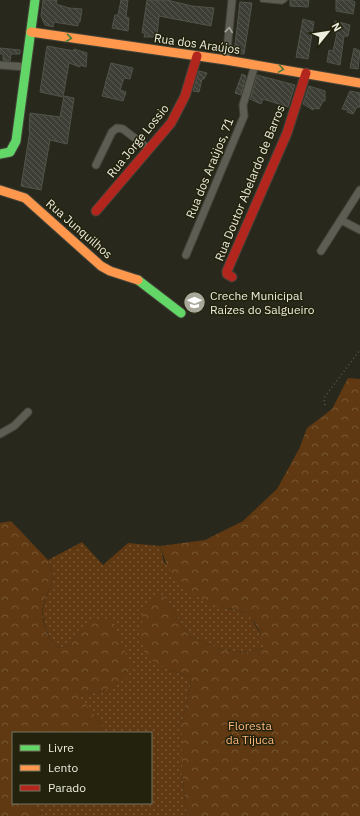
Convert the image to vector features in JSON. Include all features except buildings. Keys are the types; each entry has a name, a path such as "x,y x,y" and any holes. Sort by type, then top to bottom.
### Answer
{"street":[{"path":"0,154 10,152 16,141 34,0"},
{"path":"226,60 232,0"},
{"name":"Rua dos Araújos","path":"31,32 226,60 360,83"},
{"name":"Rua Jorge Lossio","path":"96,211 171,123 179,109 197,56"},
{"path":"0,65 26,67"},
{"name":"Rua dos Araújos, 71","path":"186,255 244,116 243,105 245,95 255,65"},
{"name":"Rua Doutor Abelardo de Barros","path":"232,277 227,274 227,271 287,133 306,73"},
{"path":"96,165 112,132 117,128 123,130 149,149"},
{"name":"Rua Junquilhos","path":"0,190 25,198 101,266 110,271 139,280 180,313"},
{"path":"321,251 360,190"},
{"path":"341,220 360,230"},
{"path":"0,434 14,426 28,412"}],"lane":[{"path":"262,0 282,2 285,0"}],"path":[{"path":"325,405 324,398 360,350"}],"green space":[{"name":"Floresta da Tijuca","path":"348,378 360,379 360,816 188,816 182,771 182,724 191,683 189,676 168,670 145,656 141,636 143,611 153,596 164,596 189,636 220,649 245,653 263,648 263,642 256,624 248,615 234,609 216,606 203,600 179,582 168,566 160,546 205,540 243,521 277,489 299,449 307,428 332,409"},
{"path":"11,521 48,560 54,579 42,611 44,625 52,644 60,648 71,644 78,631 89,621 105,619 114,623 131,667 126,679 106,690 79,696 100,722 105,732 12,732 12,804 28,804 44,816 0,816 0,523"},
{"path":"82,542 103,565 128,543 160,546 164,562 215,606 238,610 250,616 263,638 263,648 245,653 220,649 189,636 164,596 168,670 189,676 191,683 182,724 182,771 188,816 44,816 28,804 152,804 152,732 105,732 100,722 78,696 106,690 78,631 71,644 60,648 52,644 43,618 46,597 54,579 48,560"}],"traffic: fast":[{"path":"0,154 10,152 16,141 35,0"},
{"path":"138,280 181,313"}],"traffic: slow":[{"path":"31,32 226,60 360,83"},
{"path":"0,190 25,198 101,266 110,271 138,280"}],"traffic: jam":[{"path":"96,211 171,123 185,96 197,56"},
{"path":"232,277 227,274 227,271 287,133 306,73"}],"place":[{"name":"Creche Municipal Raízes do Salgueiro","path":"195,303"}]}
